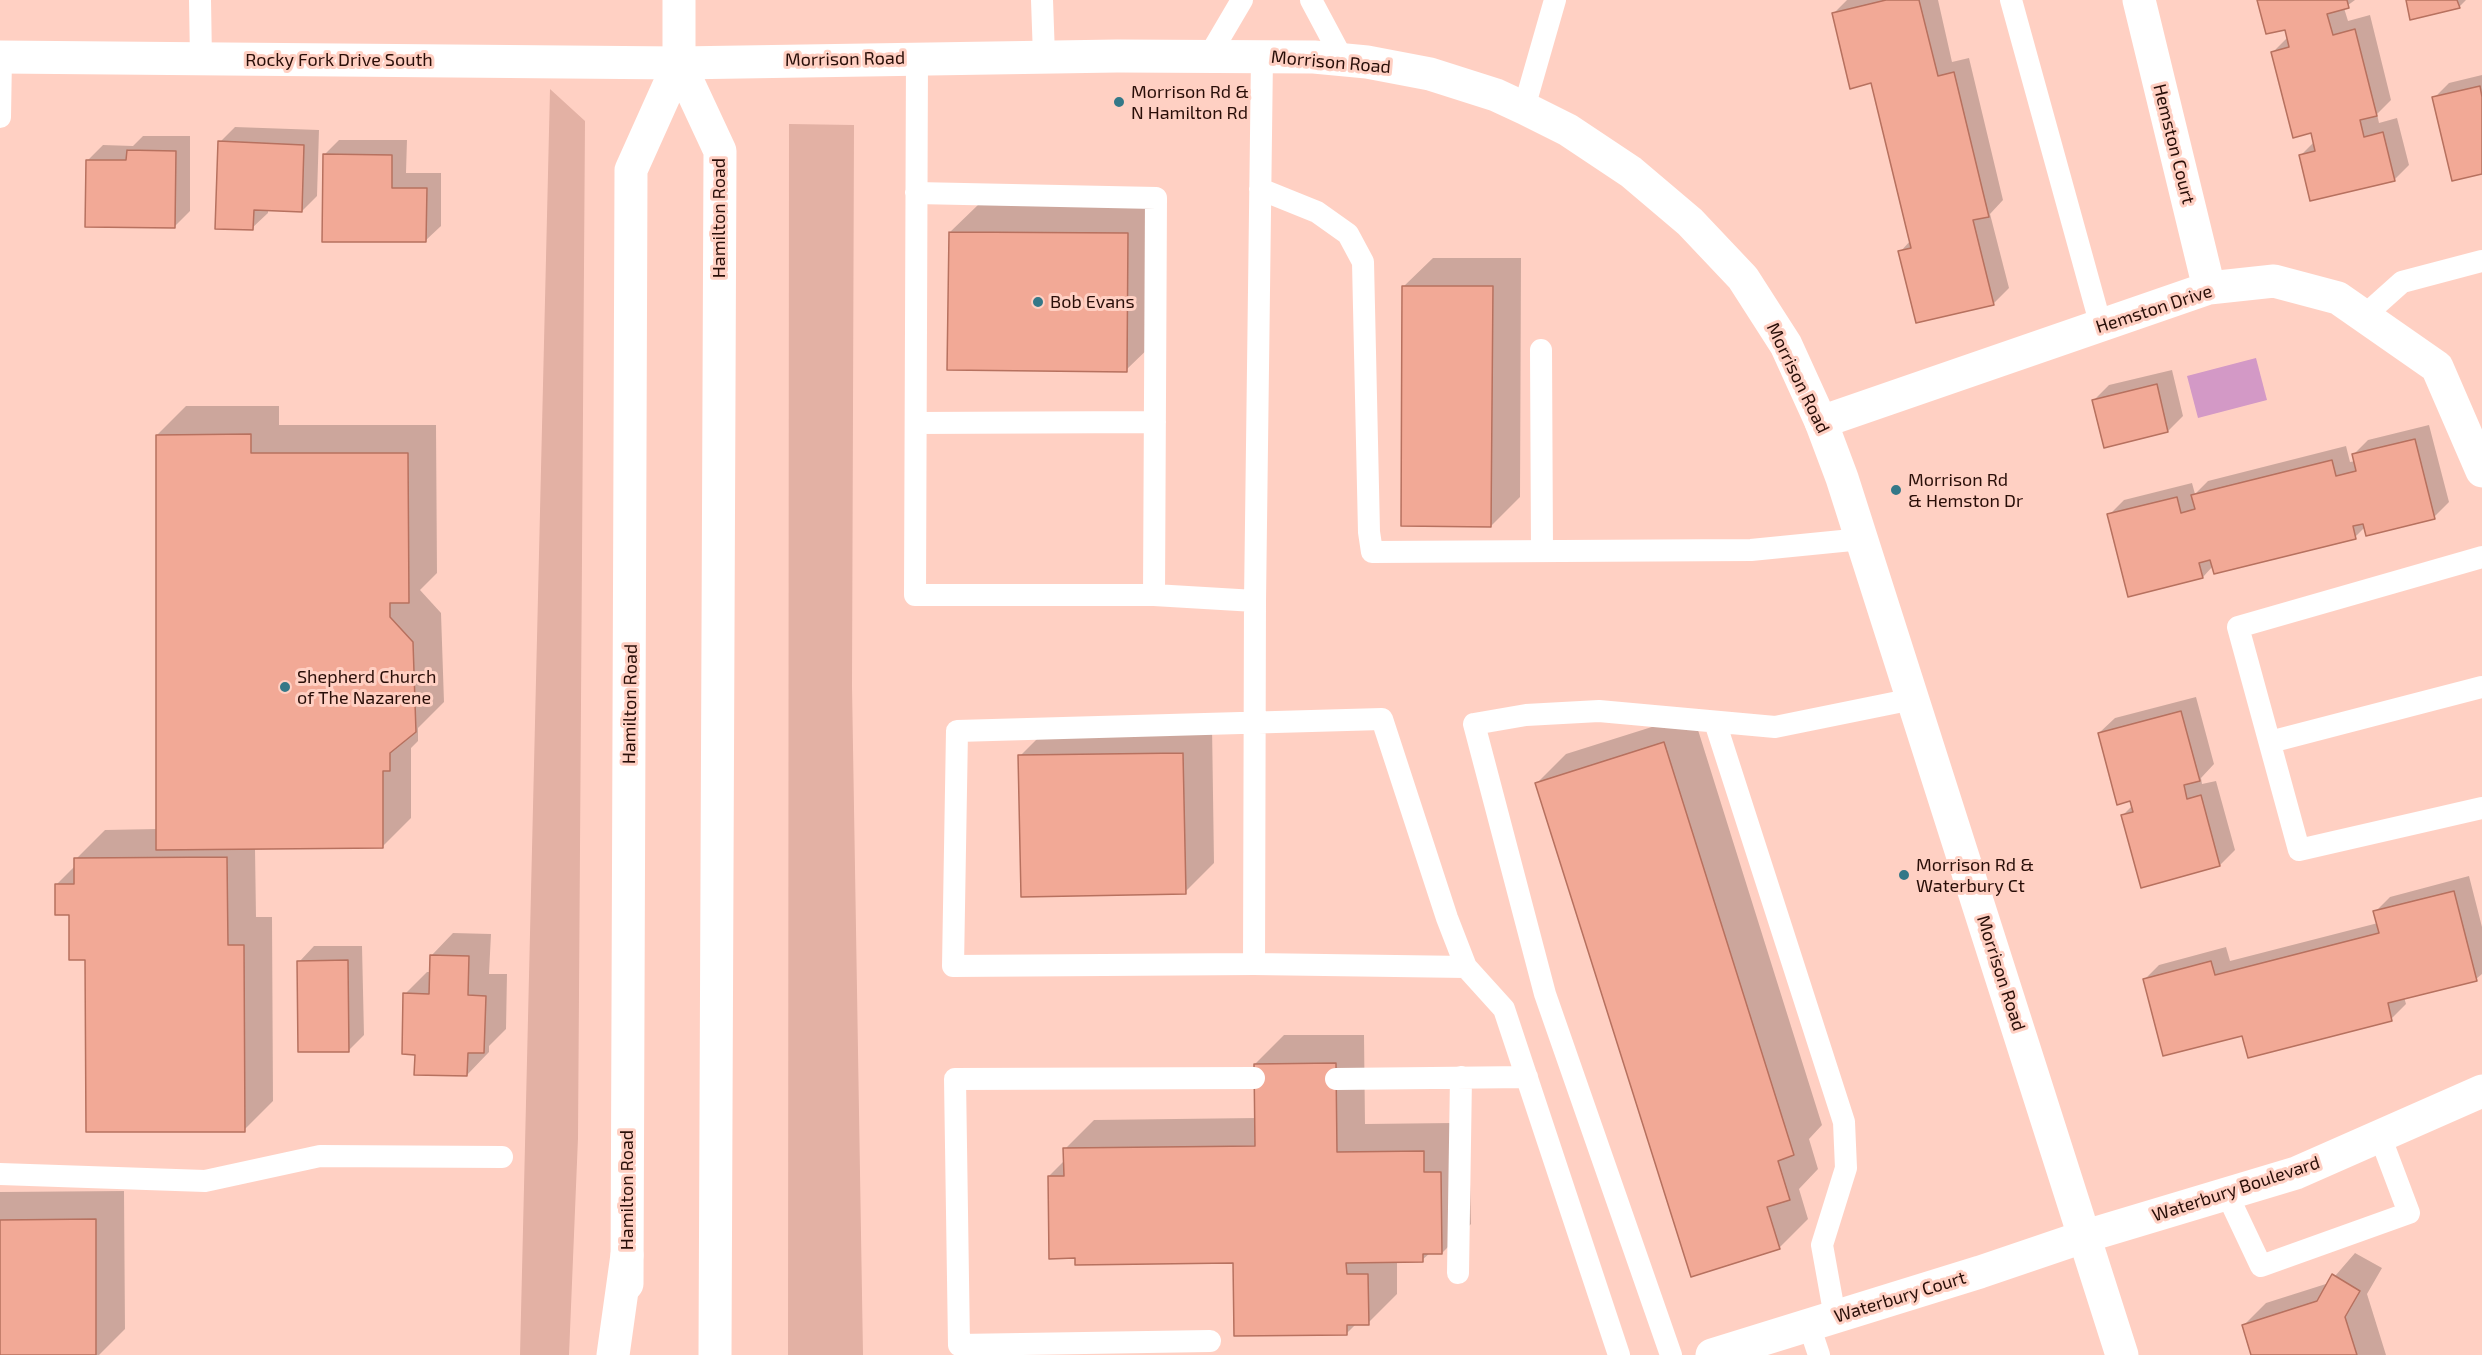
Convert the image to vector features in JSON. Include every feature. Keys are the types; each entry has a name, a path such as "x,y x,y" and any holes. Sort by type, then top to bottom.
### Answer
{"main road":[{"name":"Hamilton Road","path":"627,1355 631,170 679,63 679,0"},
{"name":"Hemston Court","path":"2139,0 2209,288"},
{"name":"Morrison Road","path":"679,63 1044,56 1209,56 1343,60 1430,74 1496,95 1524,108 1568,130 1631,172 1690,222 1743,278 1786,345 1821,422 1862,538 2122,1355"},
{"name":"Rocky Fork Drive South","path":"1,57 679,63"},
{"name":"Hamilton Road","path":"679,63 720,151 715,1355"},
{"name":"Hemston Drive","path":"1821,422 2209,288 2274,281 2338,298 2437,367 2482,471"},
{"name":"Waterbury Boulevard","path":"2086,1236 2296,1173 2482,1091"},
{"name":"Waterbury Court","path":"1713,1355 1821,1332 1980,1272 2086,1236"},
{"path":"613,1355 627,1255"}],"lane":[{"path":"200,0 201,59"},
{"path":"1042,0 1044,56"},
{"path":"1209,56 1242,0"},
{"path":"1311,0 1343,60"},
{"path":"1524,108 1554,13 1555,0"},
{"path":"2011,0 2101,326"},
{"path":"0,117 1,57"},
{"path":"1254,964 1255,601 1262,57"},
{"path":"917,58 915,595 1154,595 1255,601"},
{"path":"1260,189 1317,212 1348,234 1363,262 1369,532 1372,552 1751,550 1862,538"},
{"path":"916,193 1156,198 1154,595"},
{"path":"2364,316 2402,282 2482,261"},
{"path":"1541,350 1542,551"},
{"path":"916,423 1155,422"},
{"path":"2482,557 2238,627 2299,850 2482,808"},
{"path":"2270,742 2482,687"},
{"path":"1671,1355 1545,994 1474,724 1526,715 1599,711 1775,727 1913,699"},
{"path":"1466,967 1254,964 952,966 957,731 1382,719 1447,918 1466,967 1504,1009 1619,1355"},
{"path":"1715,722 1844,1122 1846,1168 1822,1245 1821,1332"},
{"path":"1458,1273 1461,1077"},
{"path":"1336,1079 1527,1077"},
{"path":"1210,1341 959,1345 955,1079 1254,1078"},
{"path":"2227,1194 2261,1266 2409,1213 2380,1136"},
{"path":"0,1174 205,1181 320,1156 502,1157"}],"shaded area":[{"path":"550,89 585,121 578,1138 569,1355 520,1355"},
{"path":"789,124 854,125 852,686 863,1355 788,1355"},
{"path":"2256,358 2267,400 2198,418 2187,376"}],"building":[{"path":"1886,0 1919,0 1938,76 1954,72 1989,217 1973,220 1994,305 1916,323 1898,251 1911,248 1871,83 1850,89 1832,13"},
{"path":"2257,0 2347,0 2349,8 2327,14 2333,35 2355,29 2377,116 2360,120 2364,137 2383,132 2395,181 2310,201 2299,155 2315,151 2311,133 2293,138 2271,52 2289,47 2285,30 2266,34"},
{"path":"2406,0 2457,0 2460,8 2410,20"},
{"path":"2480,86 2482,174 2452,181 2432,97"},
{"path":"218,141 304,145 302,212 254,210 253,230 215,229"},
{"path":"127,150 176,151 175,228 85,227 86,160 126,160"},
{"path":"323,154 392,155 392,188 427,188 426,242 322,242"},
{"name":"Bob Evans","path":"949,232 1128,233 1127,372 947,370"},
{"path":"1402,286 1493,286 1491,527 1401,526"},
{"path":"2157,384 2168,432 2104,448 2092,400"},
{"name":"Shepherd Church of The Nazarene","path":"251,434 251,453 408,453 409,603 390,603 390,617 413,642 416,732 390,753 390,771 383,771 383,848 156,850 156,435"},
{"path":"2415,439 2435,519 2366,536 2363,524 2353,526 2356,539 2214,574 2210,560 2199,563 2203,578 2128,597 2107,514 2177,497 2181,513 2195,509 2191,495 2332,460 2336,476 2356,471 2352,454"},
{"path":"2181,711 2200,781 2184,785 2187,799 2201,795 2220,866 2141,888 2121,815 2133,812 2130,801 2117,805 2098,733"},
{"path":"1664,742 1794,1155 1778,1161 1790,1200 1767,1207 1780,1249 1691,1277 1535,783"},
{"path":"1183,753 1186,894 1021,897 1018,755"},
{"path":"227,857 228,945 244,945 245,1132 86,1132 85,960 69,960 69,915 55,915 55,884 74,884 74,858"},
{"path":"2454,891 2477,981 2388,1003 2392,1021 2248,1058 2242,1036 2163,1056 2143,979 2211,961 2215,975 2379,933 2373,911"},
{"path":"430,955 469,956 468,995 486,996 484,1053 468,1053 467,1076 414,1075 415,1055 402,1054 403,993 429,994"},
{"path":"348,960 349,1052 298,1052 297,961"},
{"path":"1336,1063 1337,1152 1424,1151 1424,1172 1441,1172 1442,1254 1423,1254 1423,1262 1346,1263 1347,1274 1368,1274 1369,1325 1347,1325 1347,1335 1234,1336 1233,1263 1075,1265 1075,1258 1049,1259 1048,1176 1064,1176 1063,1148 1255,1146 1254,1064"},
{"path":"96,1219 96,1355 0,1355 0,1220"},
{"path":"2332,1274 2360,1291 2345,1317 2357,1355 2251,1355 2242,1325 2317,1301"}],"place":[{"name":"Morrison Rd & N Hamilton Rd","path":"1119,102"},
{"name":"Bob Evans","path":"1038,302"},
{"name":"Morrison Rd & Hemston Dr","path":"1896,490"},
{"name":"Shepherd Church of The Nazarene","path":"285,687"},
{"name":"Morrison Rd & Waterbury Ct","path":"1904,875"}]}
